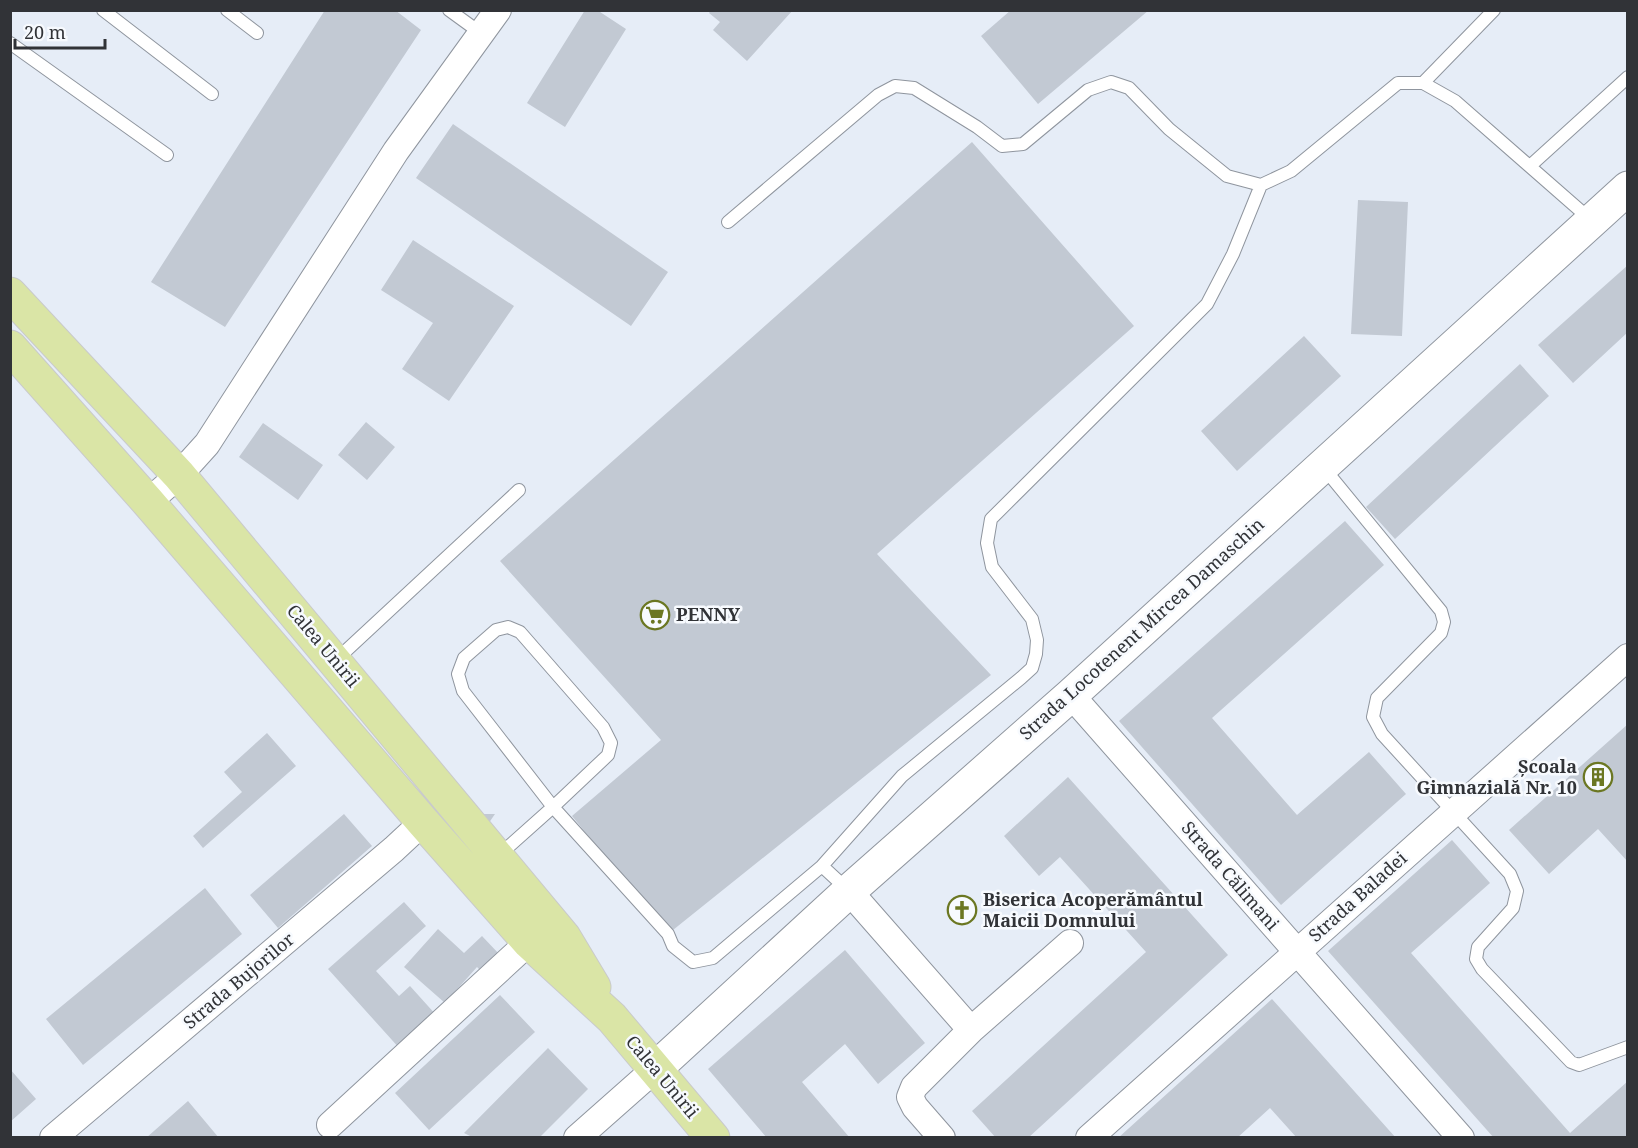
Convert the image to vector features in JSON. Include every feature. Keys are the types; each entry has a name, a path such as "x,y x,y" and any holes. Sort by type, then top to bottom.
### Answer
{"main road":[{"name":"Calea Unirii","path":"10,294 179,475 335,661 564,937 612,1018"},
{"name":"Calea Unirii","path":"10,347 148,502 423,822 530,942 612,1018 713,1137"}],"street":[{"path":"148,502 179,475 207,444 396,151 498,10"},
{"name":"Strada Locotenent Mircea Damaschin","path":"655,1069 849,891 1071,695 1628,188"},
{"name":"Strada Baladei","path":"1089,1137 1628,657"},
{"name":"Strada Călimani","path":"1071,695 1461,1137"},
{"name":"Strada Bujorilor","path":"53,1137 423,822"},
{"path":"849,891 971,1030"},
{"path":"330,1125 530,942"},
{"path":"942,1137 915,1107 910,1097 914,1087 971,1030 1070,943"},
{"path":"577,1137 655,1069"}],"lane":[{"path":"103,10 212,94"},
{"path":"227,10 257,33"},
{"path":"449,10 482,34"},
{"path":"1423,83 1494,10"},
{"path":"10,43 167,155"},
{"path":"1530,166 1628,78"},
{"path":"728,222 878,95 895,87 914,88 977,127 1002,146 1023,144 1088,90 1111,82 1129,88 1169,129 1227,176 1261,185 1291,171 1398,83 1423,83 1455,101 1592,221"},
{"path":"497,857 553,807 608,755 611,743 603,727 520,632 508,627 496,630 464,658 458,674 463,691 553,807 668,934 673,946 693,962 713,958 822,866 902,776 1032,668 1036,654 1036,640 1032,619 992,567 987,543 991,519 1207,304 1233,254 1261,185"},
{"path":"1322,466 1441,611 1444,622 1441,633 1377,698 1373,717 1382,734 1510,874 1517,891 1513,908 1478,947 1476,959 1482,969 1571,1062 1579,1065 1628,1047"},
{"path":"335,661 519,490"},
{"path":"822,866 849,891"}],"building":[{"path":"325,10 395,10 421,30 225,327 151,282"},
{"path":"585,10 597,10 626,29 565,127 527,103"},
{"path":"711,10 793,10 747,61 713,30 720,22 709,13"},
{"path":"1011,10 1149,10 1038,104 981,36"},
{"path":"453,124 668,272 631,326 416,178"},
{"path":"972,142 1134,326 877,554 991,675 668,934 572,816 661,740 500,561"},
{"path":"1358,200 1408,202 1402,336 1351,334"},
{"path":"413,240 514,306 449,401 402,369 433,323 381,290"},
{"path":"1628,265 1628,332 1573,383 1538,345"},
{"path":"1304,336 1341,376 1237,471 1201,431"},
{"path":"1520,364 1549,396 1395,539 1366,507"},
{"path":"366,422 395,447 367,480 338,455"},
{"path":"263,423 323,465 298,500 239,457"},
{"path":"1345,521 1384,565 1212,718 1297,815 1369,752 1406,794 1281,905 1119,721"},
{"name":"Școala Gimnazială Nr. 10","path":"1628,724 1628,862 1598,829 1549,874 1509,830"},
{"path":"267,733 296,766 203,848 193,836 242,792 224,772"},
{"path":"1068,777 1228,955 1028,1138 996,1138 972,1111 1146,952 1060,857 1039,876 1004,836"},
{"path":"344,814 372,846 278,928 250,895"},
{"path":"473,814 495,814 484,830"},
{"path":"1452,840 1490,883 1411,953 1570,1133 1628,1081 1628,1138 1494,1138 1328,951"},
{"path":"205,888 242,934 83,1065 46,1019"},
{"path":"404,902 426,926 376,971 399,996 410,986 437,1016 401,1050 328,969"},
{"path":"438,929 464,953 482,936 500,955 482,972 477,967 445,1003 404,967"},
{"path":"845,950 925,1043 878,1084 845,1044 802,1082 850,1138 767,1138 708,1069"},
{"path":"500,995 535,1032 429,1130 395,1093"},
{"path":"1272,999 1396,1138 1297,1138 1270,1108 1237,1138 1118,1138"},
{"path":"548,1048 588,1089 539,1138 474,1138 464,1133"},
{"path":"10,1069 36,1099 10,1122"},
{"path":"188,1101 219,1138 146,1138"}],"place":[{"name":"PENNY","path":"655,615"},
{"name":"Școala Gimnazială Nr. 10","path":"1598,777"},
{"name":"Biserica Acoperământul Maicii Domnului","path":"962,910"}]}
